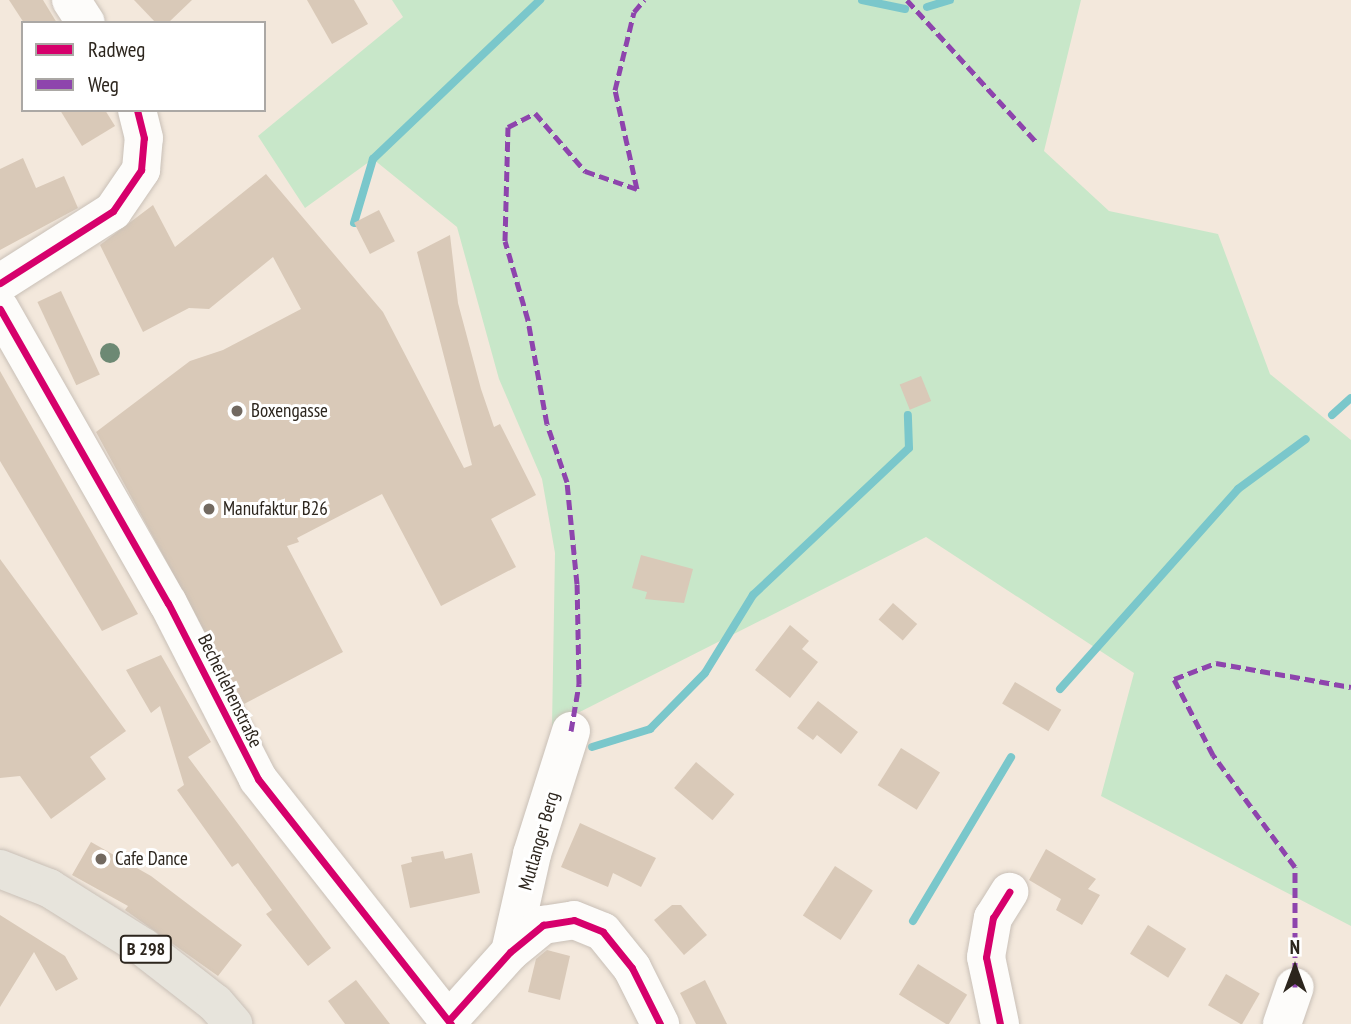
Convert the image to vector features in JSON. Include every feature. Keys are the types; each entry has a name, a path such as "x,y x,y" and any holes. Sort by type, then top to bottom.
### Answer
{"main road":[{"name":"B 298","path":"0,869 49,888 143,947 215,1003 233,1024"}],"street":[{"path":"71,0 85,21"},
{"path":"0,283 113,211 141,170 144,138 138,112"},
{"name":"Becherlehenstraße","path":"5,324 168,603 258,779 450,1022"},
{"name":"Mutlanger Berg","path":"510,952 532,854 571,731"},
{"path":"1000,1024 986,957 993,918 1009,892"},
{"path":"450,1022 510,952 543,926 574,920 603,932 632,968 660,1024"},
{"path":"1282,1024 1295,987"}],"green space":[{"path":"392,0 1081,0 1044,151 1109,211 1218,234 1270,374 1351,440 1351,926 1101,796 1134,673 926,537 552,726 555,553 542,479 499,379 457,227 373,159 305,208 258,136 403,17"}],"building":[{"path":"9,0 43,0 56,21 23,21"},
{"path":"134,0 192,0 170,21 154,21"},
{"path":"307,0 354,0 368,24 332,44"},
{"path":"61,112 106,112 115,126 82,146"},
{"path":"23,158 36,188 64,176 78,208 0,250 0,169"},
{"path":"266,174 383,312 464,468 472,465 417,252 450,235 458,303 481,389 494,427 500,424 536,495 491,519 516,567 441,606 382,494 297,538 299,542 287,546 343,652 244,704 96,432 190,361 223,350 301,309 273,257 209,309 189,308 143,332 100,245 153,205 175,247"},
{"path":"379,210 395,241 370,254 354,223"},
{"path":"61,291 100,374 76,385 37,302"},
{"path":"0,371 138,614 102,631 0,461"},
{"path":"921,376 931,401 910,410 900,385"},
{"path":"641,555 693,569 684,603 645,599 647,592 632,588"},
{"path":"0,559 126,731 90,757 106,779 51,819 20,776 0,778"},
{"path":"893,603 917,624 903,641 879,620"},
{"path":"790,625 809,641 802,649 818,662 790,698 755,670"},
{"path":"161,655 211,742 188,757 331,948 308,966 266,914 272,910 238,863 232,867 177,790 184,785 160,706 151,713 126,670"},
{"path":"1015,682 1061,710 1048,731 1002,703"},
{"path":"818,701 858,732 841,754 817,735 813,740 797,728"},
{"path":"901,748 940,772 917,810 878,785"},
{"path":"696,762 734,794 712,820 674,788"},
{"path":"580,823 656,858 641,887 613,873 608,887 561,867"},
{"path":"91,842 151,876 242,945 218,976 125,910 128,906 72,875"},
{"path":"1046,849 1096,879 1088,889 1100,895 1082,925 1056,910 1061,899 1029,880"},
{"path":"443,851 445,859 472,853 480,893 410,908 401,865 412,862 411,857"},
{"path":"835,866 873,891 841,940 803,915"},
{"path":"672,905 681,905 707,935 684,955 654,920"},
{"path":"0,915 65,956 78,979 56,991 34,952 0,1007"},
{"path":"1148,925 1186,949 1168,978 1130,954"},
{"path":"547,950 570,956 560,1000 528,992 536,959"},
{"path":"918,964 967,995 949,1024 946,1024 899,995"},
{"path":"1226,974 1260,994 1242,1024 1208,1005"},
{"path":"356,980 390,1024 345,1024 328,1001"},
{"path":"705,980 727,1024 696,1024 680,993"}],"waterway":[{"path":"354,223 373,159 540,0"},
{"path":"862,0 905,9"},
{"path":"927,7 950,0"},
{"path":"1332,415 1351,398"},
{"path":"592,747 650,729 705,673 753,595 909,448 908,415"},
{"path":"1060,689 1238,489 1306,439"},
{"path":"913,921 1011,757"}],"marked path":[{"path":"571,731 579,684 577,584 567,482 547,424 528,320 505,241 508,127 535,113 585,171 637,189 615,90 634,12 644,0"},
{"path":"907,0 1036,142"},
{"path":"1295,987 1295,867 1213,755 1174,679 1216,663 1351,687"}],"cycle path":[{"path":"0,283 113,211 141,170 144,138 138,112"},
{"path":"0,309 168,603 258,779 451,1024"},
{"path":"1000,1024 986,957 993,918 1009,892"},
{"path":"449,1020 510,952 543,925 574,920 603,932 632,968 660,1024"}],"place":[{"name":"Boxengasse","path":"237,411"},
{"name":"Manufaktur B26","path":"209,509"},
{"name":"Cafe Dance","path":"101,859"}]}
